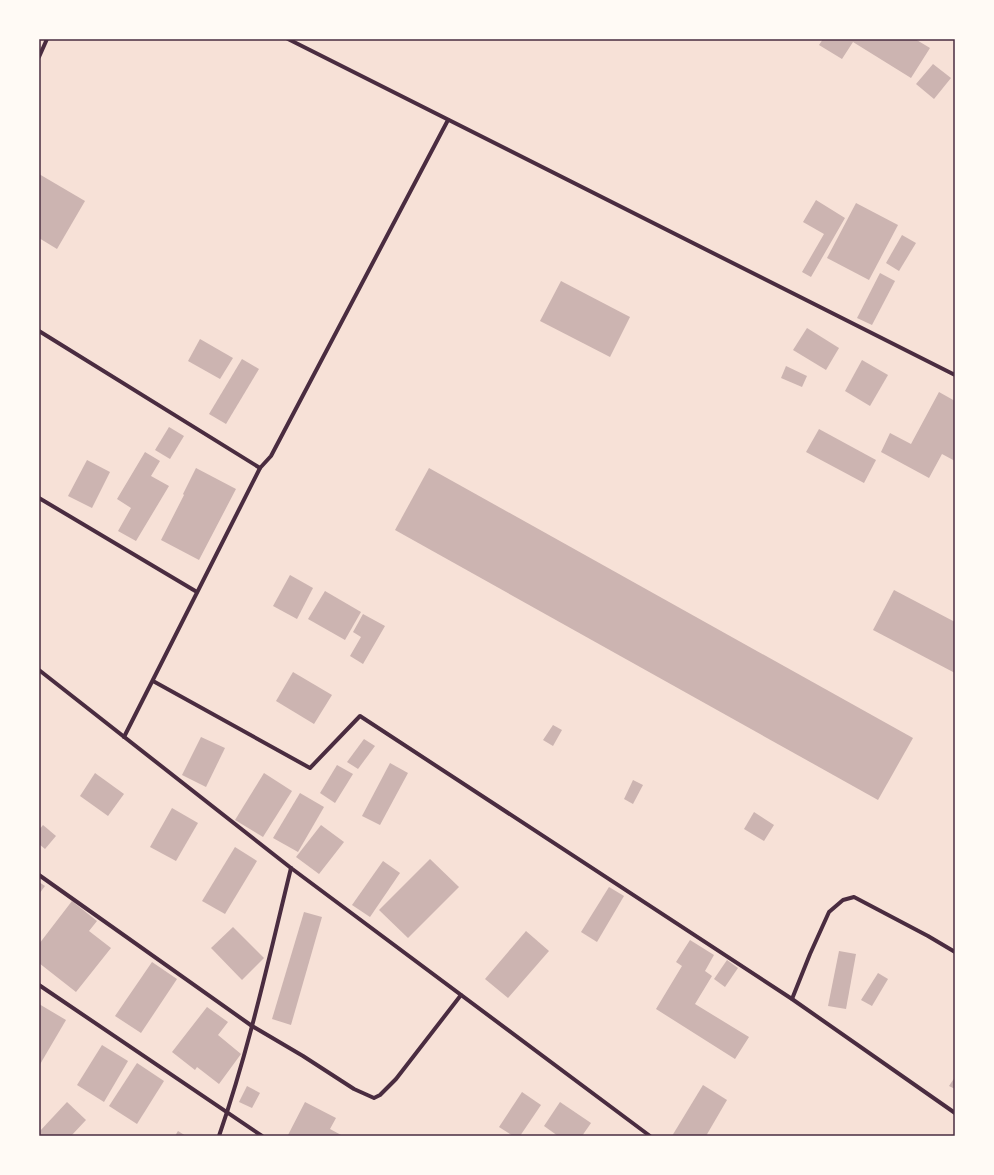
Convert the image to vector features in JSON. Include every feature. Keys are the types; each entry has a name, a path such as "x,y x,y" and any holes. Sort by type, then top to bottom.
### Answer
{"street":[{"path":"39,57 47,39"},
{"path":"288,39 955,375"},
{"path":"124,737 260,468 271,456 448,120"},
{"path":"39,332 260,468"},
{"path":"39,498 197,592"},
{"path":"39,670 291,868 650,1136"},
{"path":"153,681 310,768 360,716 792,999 955,1113"},
{"path":"219,1136 252,1026 291,868"},
{"path":"39,874 252,1026 303,1056 354,1089 374,1098 380,1095 396,1079 461,995"},
{"path":"792,999 829,912 843,900 848,898 854,897 955,952"},
{"path":"39,985 262,1136"}],"building":[{"path":"823,39 915,39 930,48 911,78 853,42 842,59 819,45"},
{"path":"933,64 951,78 934,99 916,84"},
{"path":"39,174 85,201 57,249 39,238"},
{"path":"816,200 845,218 811,277 802,272 824,234 803,222"},
{"path":"856,203 898,225 869,280 827,258"},
{"path":"902,235 916,243 899,271 886,263"},
{"path":"880,273 895,281 872,325 857,318"},
{"path":"561,281 630,317 610,357 540,321"},
{"path":"807,328 839,348 826,370 793,350"},
{"path":"200,339 233,358 220,379 188,361"},
{"path":"242,359 259,369 226,424 209,414"},
{"path":"862,360 888,375 870,406 845,391"},
{"path":"786,366 807,376 802,387 781,378"},
{"path":"939,392 955,401 955,461 942,454 929,478 881,452 890,433 911,444"},
{"path":"169,427 184,436 170,459 155,450"},
{"path":"819,429 876,460 864,483 806,452"},
{"path":"145,452 160,461 151,476 169,486 136,541 118,531 131,508 117,499"},
{"path":"87,460 110,472 92,508 68,496"},
{"path":"196,468 236,489 199,560 161,540"},
{"path":"429,468 913,738 878,800 395,530"},
{"path":"290,575 313,588 297,619 273,606"},
{"path":"894,590 955,622 955,673 873,630"},
{"path":"325,591 361,612 345,640 308,619"},
{"path":"363,614 385,626 363,664 350,656 361,637 353,632"},
{"path":"293,672 332,695 314,724 276,701"},
{"path":"553,725 562,730 553,746 543,740"},
{"path":"201,737 225,748 206,787 182,775"},
{"path":"364,739 375,746 358,769 347,762"},
{"path":"390,763 408,773 380,825 362,816"},
{"path":"337,765 353,774 335,803 320,793"},
{"path":"95,773 124,794 108,816 80,796"},
{"path":"264,773 292,791 263,837 235,820"},
{"path":"633,780 643,785 633,804 624,799"},
{"path":"300,793 324,807 298,852 273,838"},
{"path":"172,808 198,823 176,861 150,847"},
{"path":"754,812 774,825 764,841 744,829"},
{"path":"43,825 56,836 45,849 39,844 39,830"},
{"path":"321,825 344,842 319,874 296,857"},
{"path":"235,847 257,861 225,914 202,901"},
{"path":"430,859 459,887 408,938 379,910"},
{"path":"383,861 400,873 370,917 352,905"},
{"path":"39,882 45,886 39,894"},
{"path":"609,887 624,896 597,942 581,932"},
{"path":"72,901 97,921 89,931 111,948 76,992 39,963 39,944"},
{"path":"304,912 322,917 291,1025 272,1019"},
{"path":"233,927 264,958 242,980 211,948"},
{"path":"526,931 549,951 508,998 485,979"},
{"path":"690,940 714,955 705,971 712,976 695,1004 749,1037 735,1059 656,1009 682,966 676,962"},
{"path":"839,951 856,954 846,1009 828,1006"},
{"path":"727,960 738,968 725,987 714,979"},
{"path":"152,962 177,979 141,1033 115,1016"},
{"path":"878,973 888,979 872,1006 861,1000"},
{"path":"39,1004 66,1020 39,1066"},
{"path":"207,1007 228,1022 218,1035 241,1054 219,1084 197,1067 195,1070 172,1052"},
{"path":"102,1045 128,1061 104,1102 77,1085"},
{"path":"137,1063 164,1081 137,1124 109,1106"},
{"path":"955,1077 955,1089 949,1086"},
{"path":"703,1085 727,1100 706,1136 672,1136"},
{"path":"247,1086 260,1093 252,1108 239,1102"},
{"path":"522,1092 541,1105 520,1136 513,1136 499,1127"},
{"path":"67,1102 86,1120 71,1136 39,1136 39,1132"},
{"path":"305,1102 336,1118 330,1129 343,1136 288,1135"},
{"path":"560,1102 591,1123 582,1136 558,1136 544,1126"},
{"path":"178,1131 186,1136 175,1136"}]}
